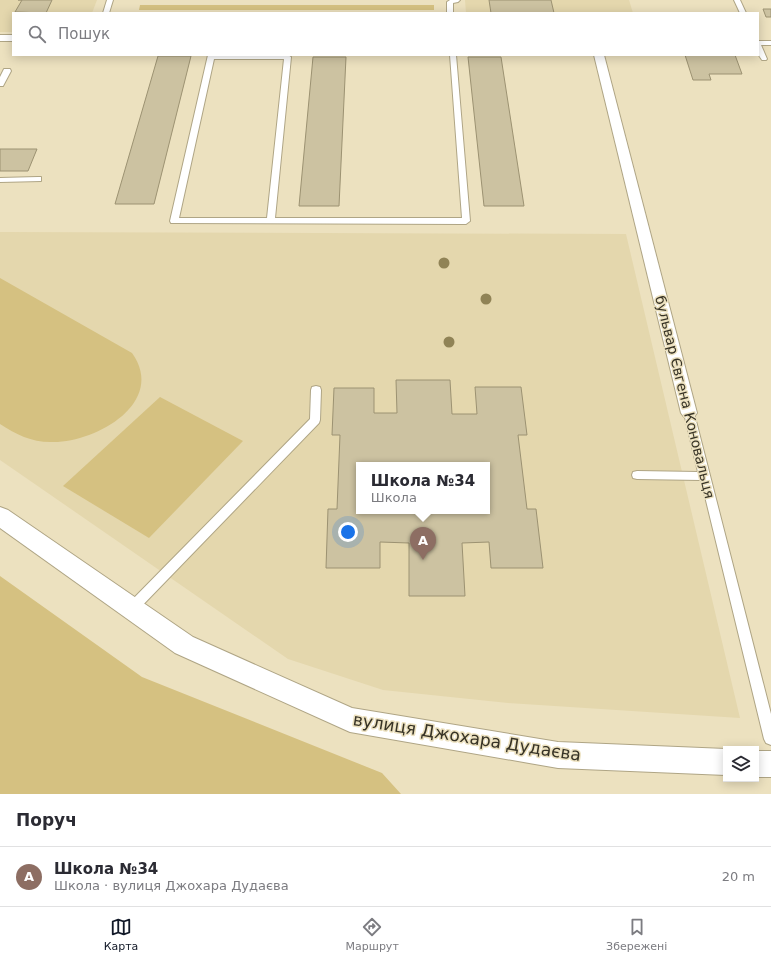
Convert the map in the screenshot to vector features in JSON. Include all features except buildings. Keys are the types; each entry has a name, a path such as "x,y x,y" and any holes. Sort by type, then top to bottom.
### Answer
{"street":[{"path":"0,38 12,38"},
{"name":"бульвар Євгена Коновальця","path":"599,56 689,413"},
{"name":"вулиця Джохара Дудаєва","path":"0,516 184,645 350,720 558,755 723,762"},
{"path":"759,764 771,764"}],"lane":[{"path":"106,12 110,0"},
{"path":"450,12 450,2 456,2 457,0"},
{"path":"737,0 743,12"},
{"path":"759,44 771,43"},
{"path":"759,46 764,59"},
{"path":"271,221 288,57 210,56 174,221 271,221 466,221 453,56"},
{"path":"0,84 7,71"},
{"path":"0,180 38,179"},
{"path":"132,608 315,420 316,390"},
{"name":"бульвар Євгена Коновальця","path":"689,413 771,739"},
{"path":"637,475 705,476"}],"shaded area":[{"path":"0,0 97,0 92,12 12,12 12,32 0,32"},
{"path":"465,0 629,0 633,12 466,12"},
{"path":"140,5 434,5 434,10 139,10"},
{"path":"0,232 626,234 740,718 508,703 383,690 288,659 0,460"},
{"path":"0,278 132,353 140,371 141,388 134,403 122,416 107,427 89,435 71,440 54,442 26,438 0,424"},
{"path":"160,397 243,441 149,538 63,486"},
{"path":"0,576 142,677 382,773 401,794 0,794"}],"place":[{"name":"Школа №34","path":"423,560"}]}
